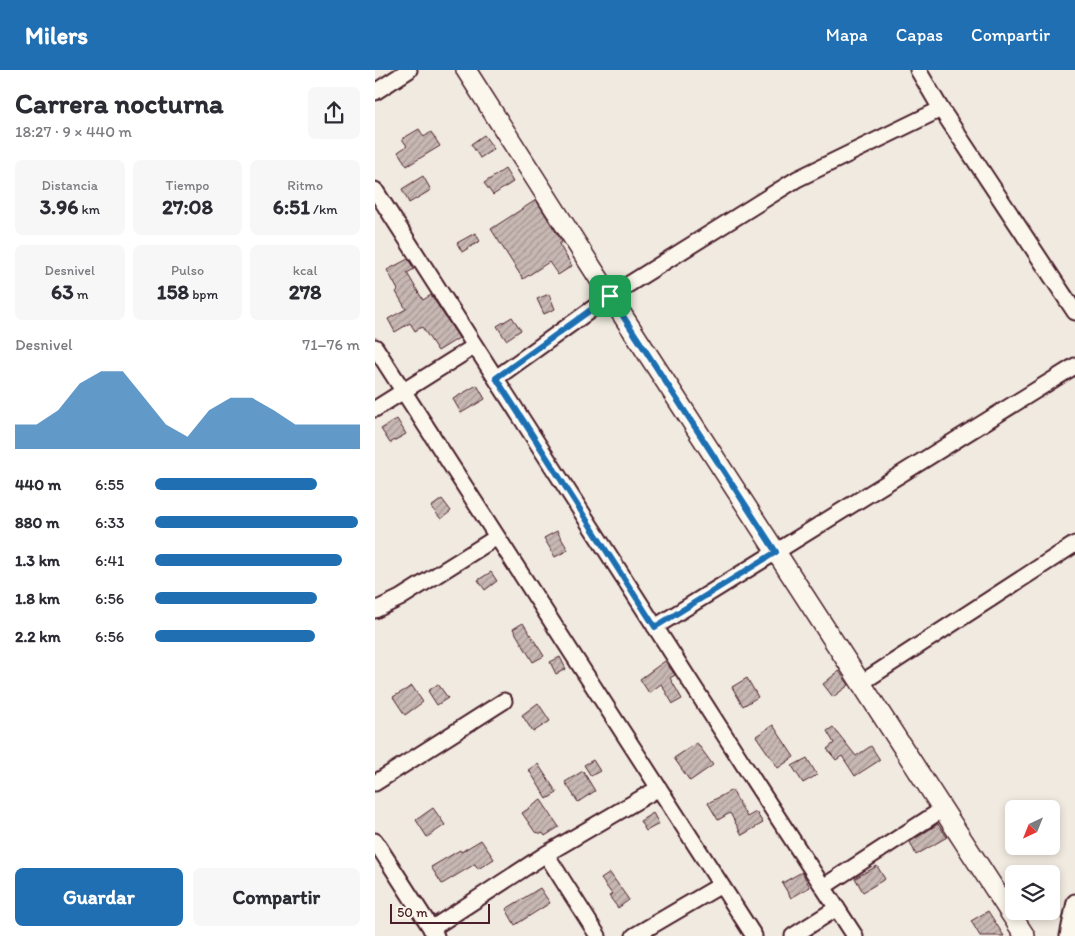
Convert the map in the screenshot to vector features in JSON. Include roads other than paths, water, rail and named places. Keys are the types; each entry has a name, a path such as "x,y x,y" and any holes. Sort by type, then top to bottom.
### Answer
{"street":[{"path":"375,92 409,70"},
{"path":"466,70 610,296 1025,936"},
{"path":"918,70 941,110 1075,312"},
{"path":"496,378 610,296 797,180 941,110"},
{"path":"375,190 855,936"},
{"path":"375,408 475,346"},
{"path":"375,347 754,936"},
{"path":"655,627 1075,366"},
{"path":"375,610 400,598 497,537"},
{"path":"861,683 1075,544"},
{"path":"375,783 504,701"},
{"path":"375,841 433,932 546,854 659,788"},
{"path":"823,887 943,809"},
{"path":"546,854 598,936"},
{"path":"634,936 721,885"},
{"path":"1068,936 1075,902"},
{"path":"793,936 837,908"}]}
